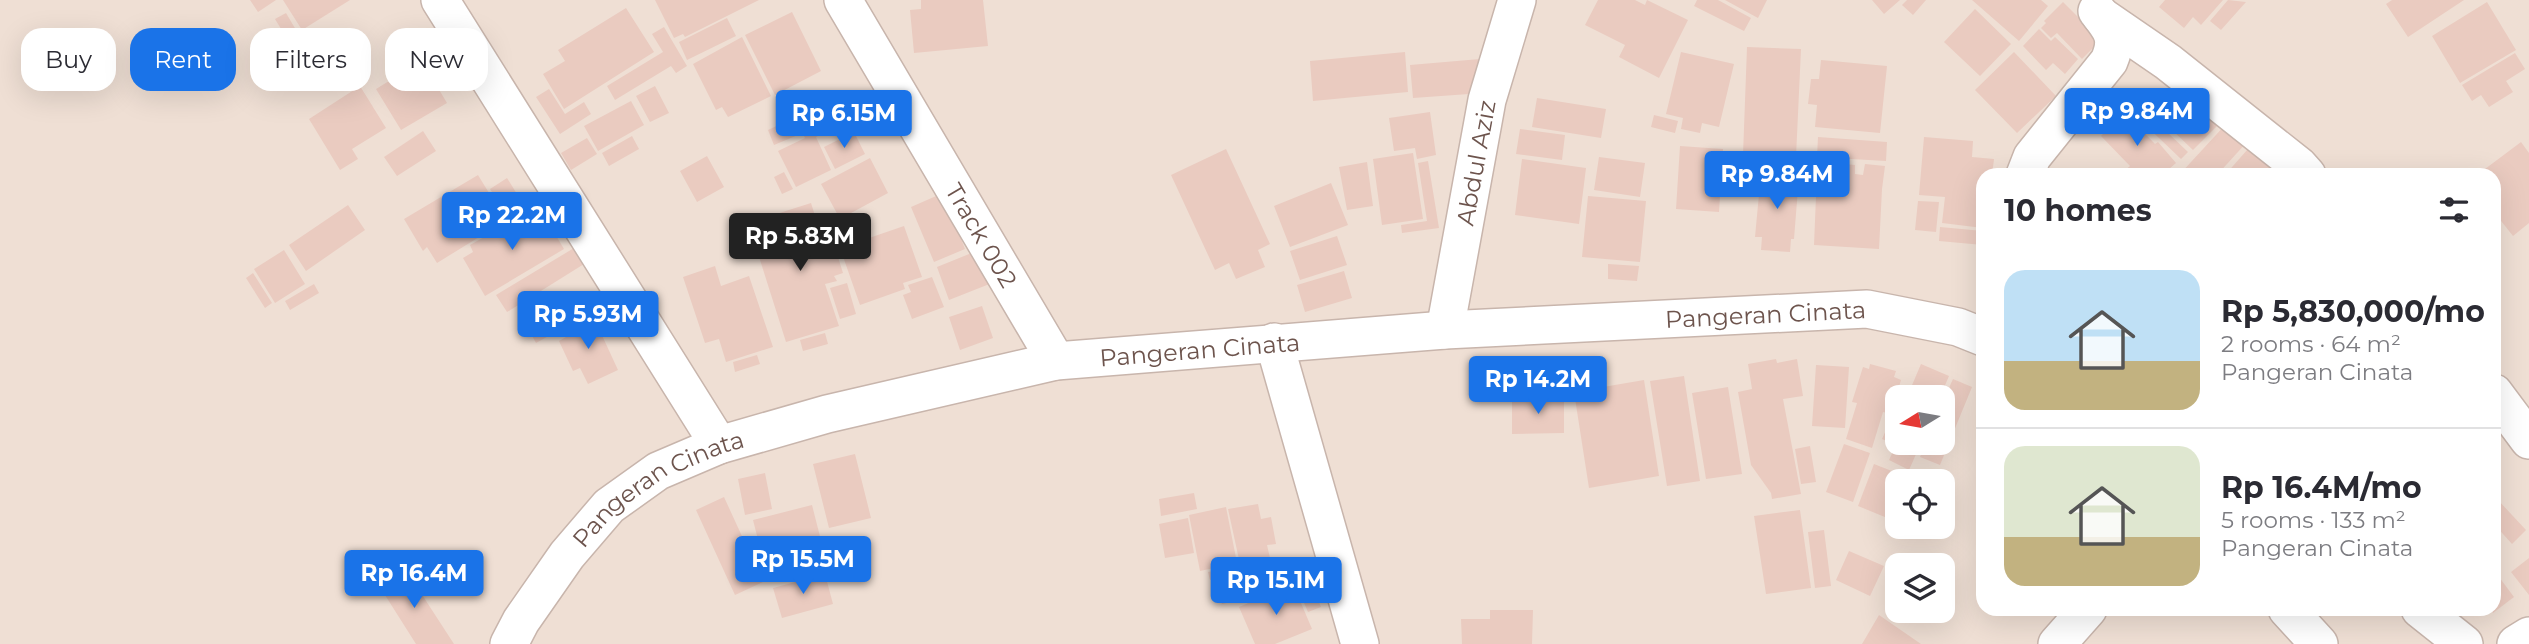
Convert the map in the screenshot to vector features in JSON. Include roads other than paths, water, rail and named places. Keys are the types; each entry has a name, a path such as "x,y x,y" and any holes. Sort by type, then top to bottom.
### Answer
{"street":[{"path":"440,0 719,445"},
{"name":"Track 002","path":"843,0 1056,360"},
{"name":"Abdul Aziz","path":"1445,330 1486,100 1517,0"},
{"path":"2028,168 2043,143 2109,61 2115,42 2113,34 2094,8"},
{"path":"2094,8 2168,62 2301,168"},
{"name":"Pangeran Cinata","path":"509,644 521,621 566,555 609,506 658,471 719,445 923,390 1056,360 1445,330 1867,309 1958,327 1976,334"},
{"path":"1274,342 1360,644"},
{"path":"2501,402 2529,440"},
{"path":"2057,644 2082,616"},
{"path":"2293,616 2319,644"},
{"path":"2429,616 2464,644"},
{"path":"2516,644 2529,636"}]}
